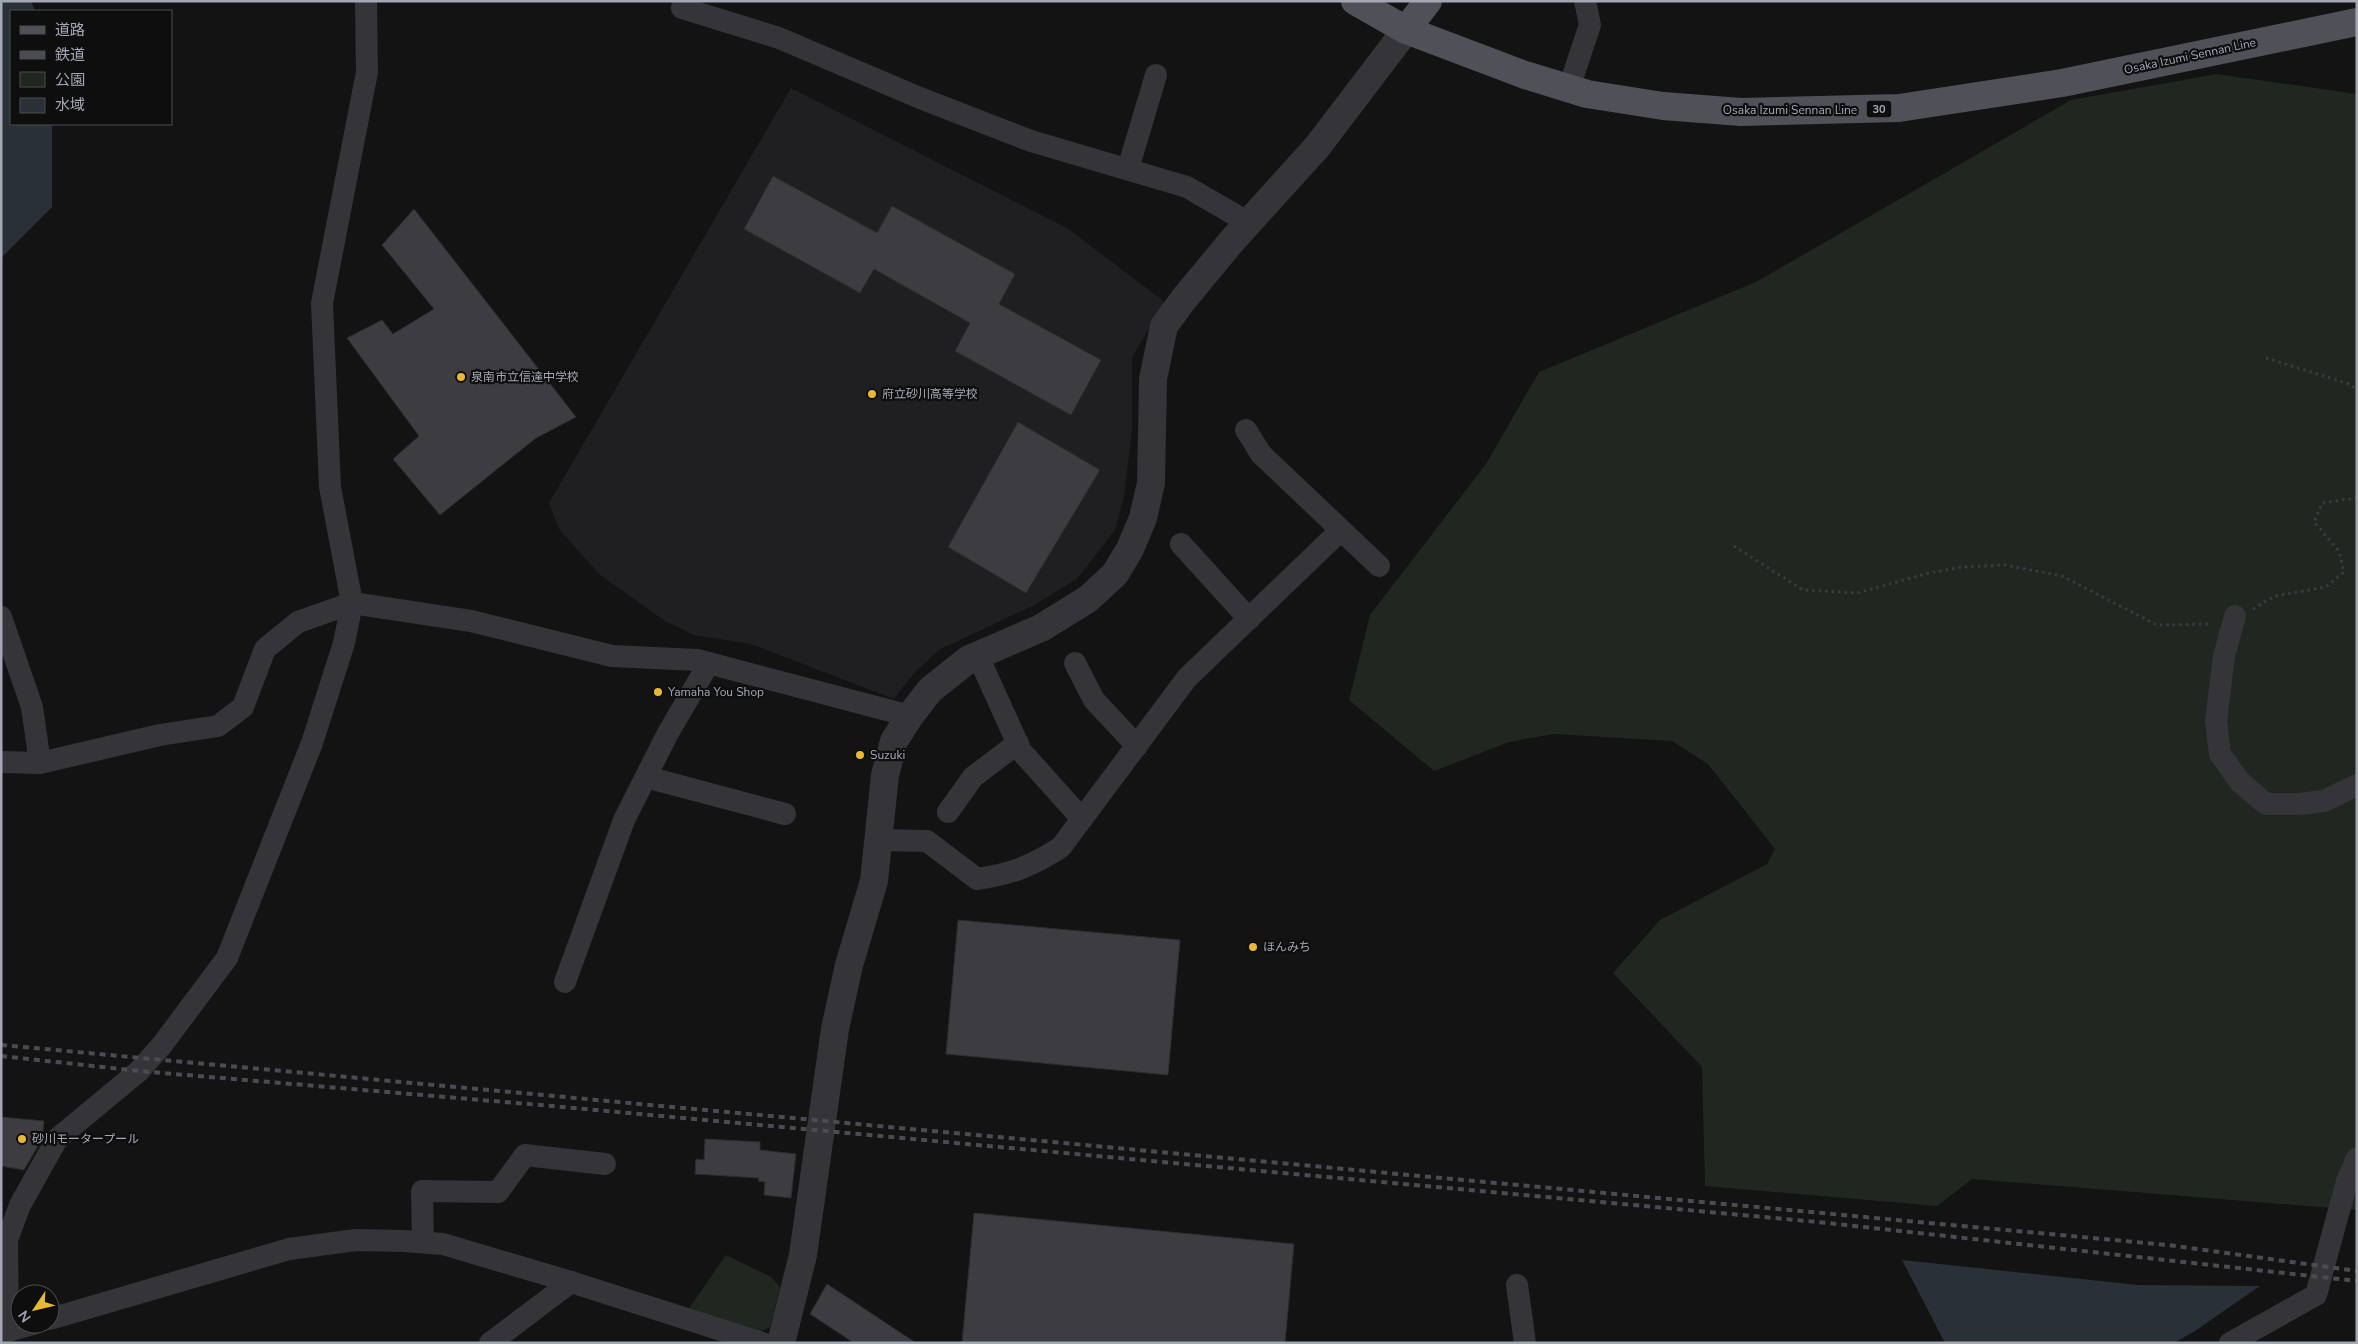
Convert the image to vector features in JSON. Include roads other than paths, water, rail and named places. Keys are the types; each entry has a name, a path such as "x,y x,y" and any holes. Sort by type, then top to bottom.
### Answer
{"main road":[{"name":"Osaka Izumi Sennan Line","path":"1355,1 1406,30 1525,75 1587,94 1662,106 1742,112 1899,108 2062,83 2357,22"},
{"path":"1406,30 1428,1"}],"street":[{"path":"12,1284 7,1240 20,1205 58,1139 139,1071 162,1045 227,958 312,743 344,643 352,604 330,487 322,303 367,72 366,1"},
{"path":"1568,88 1590,24 1585,1"},
{"path":"682,8 779,38 920,98 1031,141 1187,187 1249,223"},
{"path":"781,1343 803,1255 835,1029 850,965 874,882 880,840 885,775 894,741 930,690 969,660 1048,623 1088,599 1116,574 1130,549 1143,518 1151,483 1153,379 1164,326 1183,300 1317,147 1406,30"},
{"path":"1128,170 1156,74"},
{"path":"1246,430 1261,454 1379,566"},
{"path":"880,840 927,841 977,879 1033,865 1061,847 1187,678 1341,530"},
{"path":"1181,544 1249,619"},
{"path":"1,762 40,763 160,735 218,726 243,707 265,649 298,622 352,604 472,621 612,656 697,660 910,716"},
{"path":"2235,616 2224,656 2216,721 2220,754 2240,782 2266,804 2324,802 2357,785"},
{"path":"1,617 8,660 32,707 40,763"},
{"path":"978,656 1021,751 1082,818"},
{"path":"565,982 624,820 668,733 709,663"},
{"path":"1075,663 1094,700 1136,746"},
{"path":"948,812 973,777 1018,743"},
{"path":"646,777 785,814"},
{"path":"424,1242 422,1191 498,1192 525,1155 605,1164"},
{"path":"2230,1343 2316,1295 2347,1181 2357,1158"},
{"path":"60,1316 289,1249 356,1240 424,1242 443,1244 571,1282 762,1343"},
{"path":"490,1343 571,1282"},
{"path":"1517,1285 1525,1343"}],"water":[{"path":"1,1 31,1 35,10 10,10 10,125 52,125 52,207 1,258"},
{"path":"1902,1260 2138,1285 2260,1286 2195,1331 2174,1343 1945,1343"}],"railway":[{"path":"1,1045 2168,1245 2357,1271"},
{"path":"1,1056 139,1071 552,1106 1818,1222 2357,1281"}],"place":[{"name":"泉南市立信達中学校","path":"461,377"},
{"name":"府立砂川高等学校","path":"872,394"},
{"name":"Yamaha You Shop","path":"658,692"},
{"name":"Suzuki","path":"860,755"},
{"name":"ほんみち","path":"1253,947"},
{"name":"砂川モータープール","path":"22,1139"}]}
